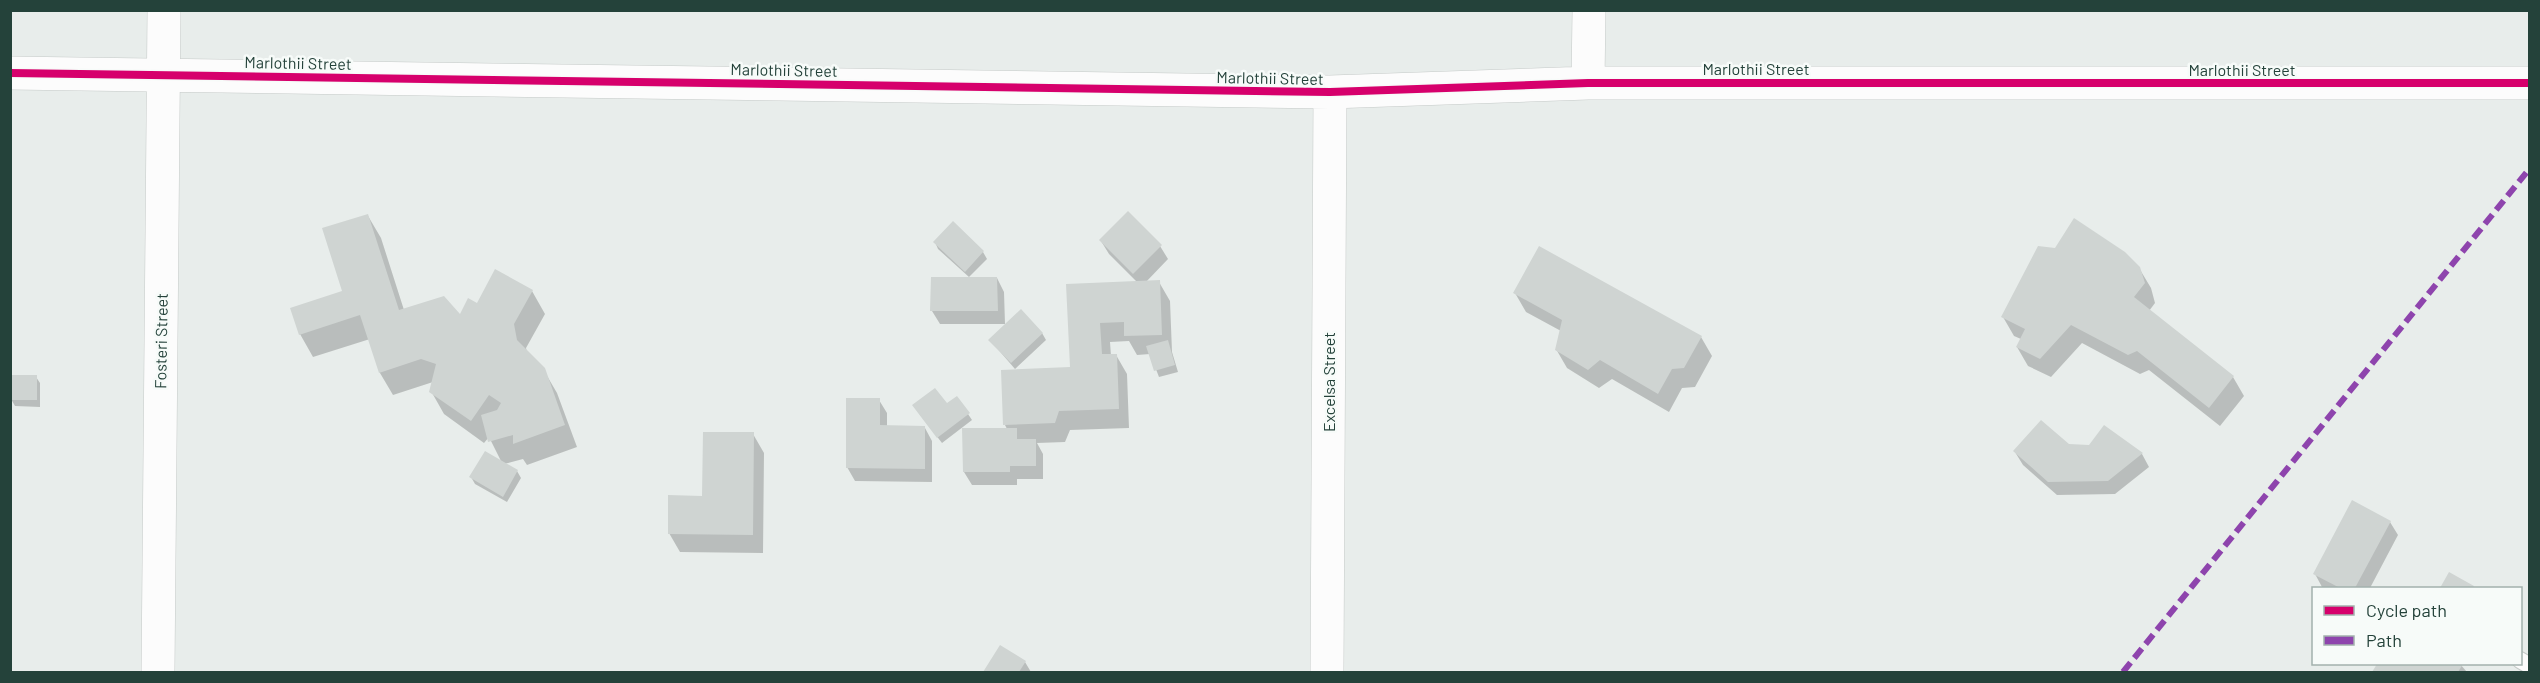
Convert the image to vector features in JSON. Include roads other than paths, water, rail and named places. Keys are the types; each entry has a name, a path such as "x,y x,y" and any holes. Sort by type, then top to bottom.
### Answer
{"street":[{"name":"Fosteri Street","path":"158,672 164,10"},
{"path":"1588,83 1589,10"},
{"name":"Marlothii Street","path":"10,73 1330,92 1588,83 2529,83"},
{"name":"Excelsa Street","path":"1327,672 1330,92"}]}
